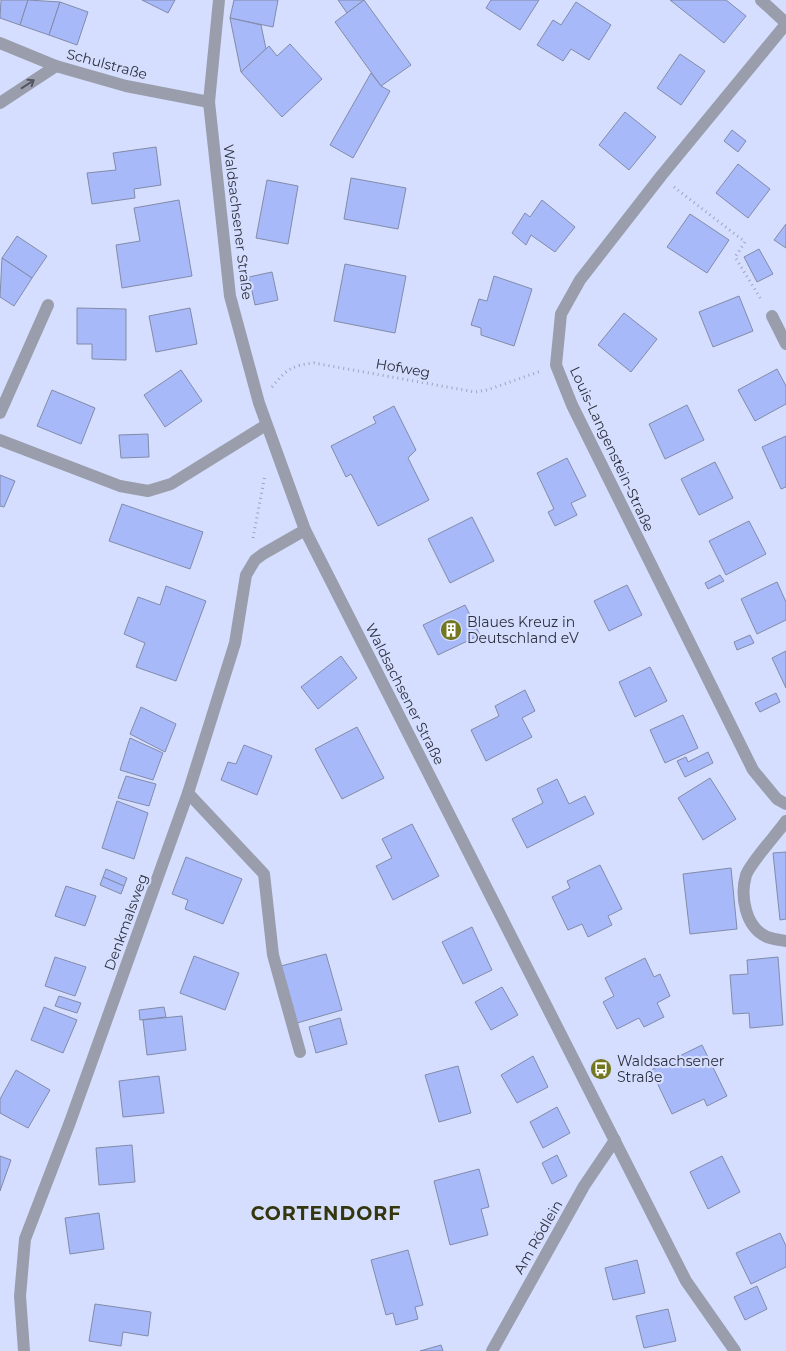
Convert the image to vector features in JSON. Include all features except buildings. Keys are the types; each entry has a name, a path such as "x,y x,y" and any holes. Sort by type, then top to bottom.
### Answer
{"street":[{"name":"Waldsachsener Straße","path":"219,0 208,102 230,296 259,404 306,530 686,1281 735,1351"},
{"path":"762,0 786,23"},
{"name":"Louis-Langenstein-Straße","path":"786,23 661,176 580,280 561,314 556,365 572,405 753,770 777,798 786,804"},
{"name":"Schulstraße","path":"0,44 56,66 126,86 208,102"},
{"path":"0,102 56,66"},
{"path":"0,413 48,305"},
{"path":"772,316 786,344"},
{"path":"0,440 120,486 148,492 171,484 266,425"},
{"name":"Denkmalsweg","path":"24,1351 20,1296 25,1239 70,1122 188,793 235,643 246,575 255,560 263,554 306,530"},
{"path":"188,793 264,874 273,954 300,1052"},
{"path":"786,821 747,874 744,891 750,921 757,931 768,937 786,941"},
{"name":"Am Rödlein","path":"492,1351 584,1186 615,1140"}],"path":[{"path":"661,176 745,242 735,257 772,316"},
{"name":"Hofweg","path":"259,404 282,375 296,364 314,363 475,392 487,390 556,365"},
{"path":"246,575 272,440"}],"place":[{"name":"Blaues Kreuz in Deutschland eV","path":"451,630"},
{"name":"Waldsachsener Straße","path":"601,1069"}],"district":[{"name":"CORTENDORF","path":"326,1213"}]}
